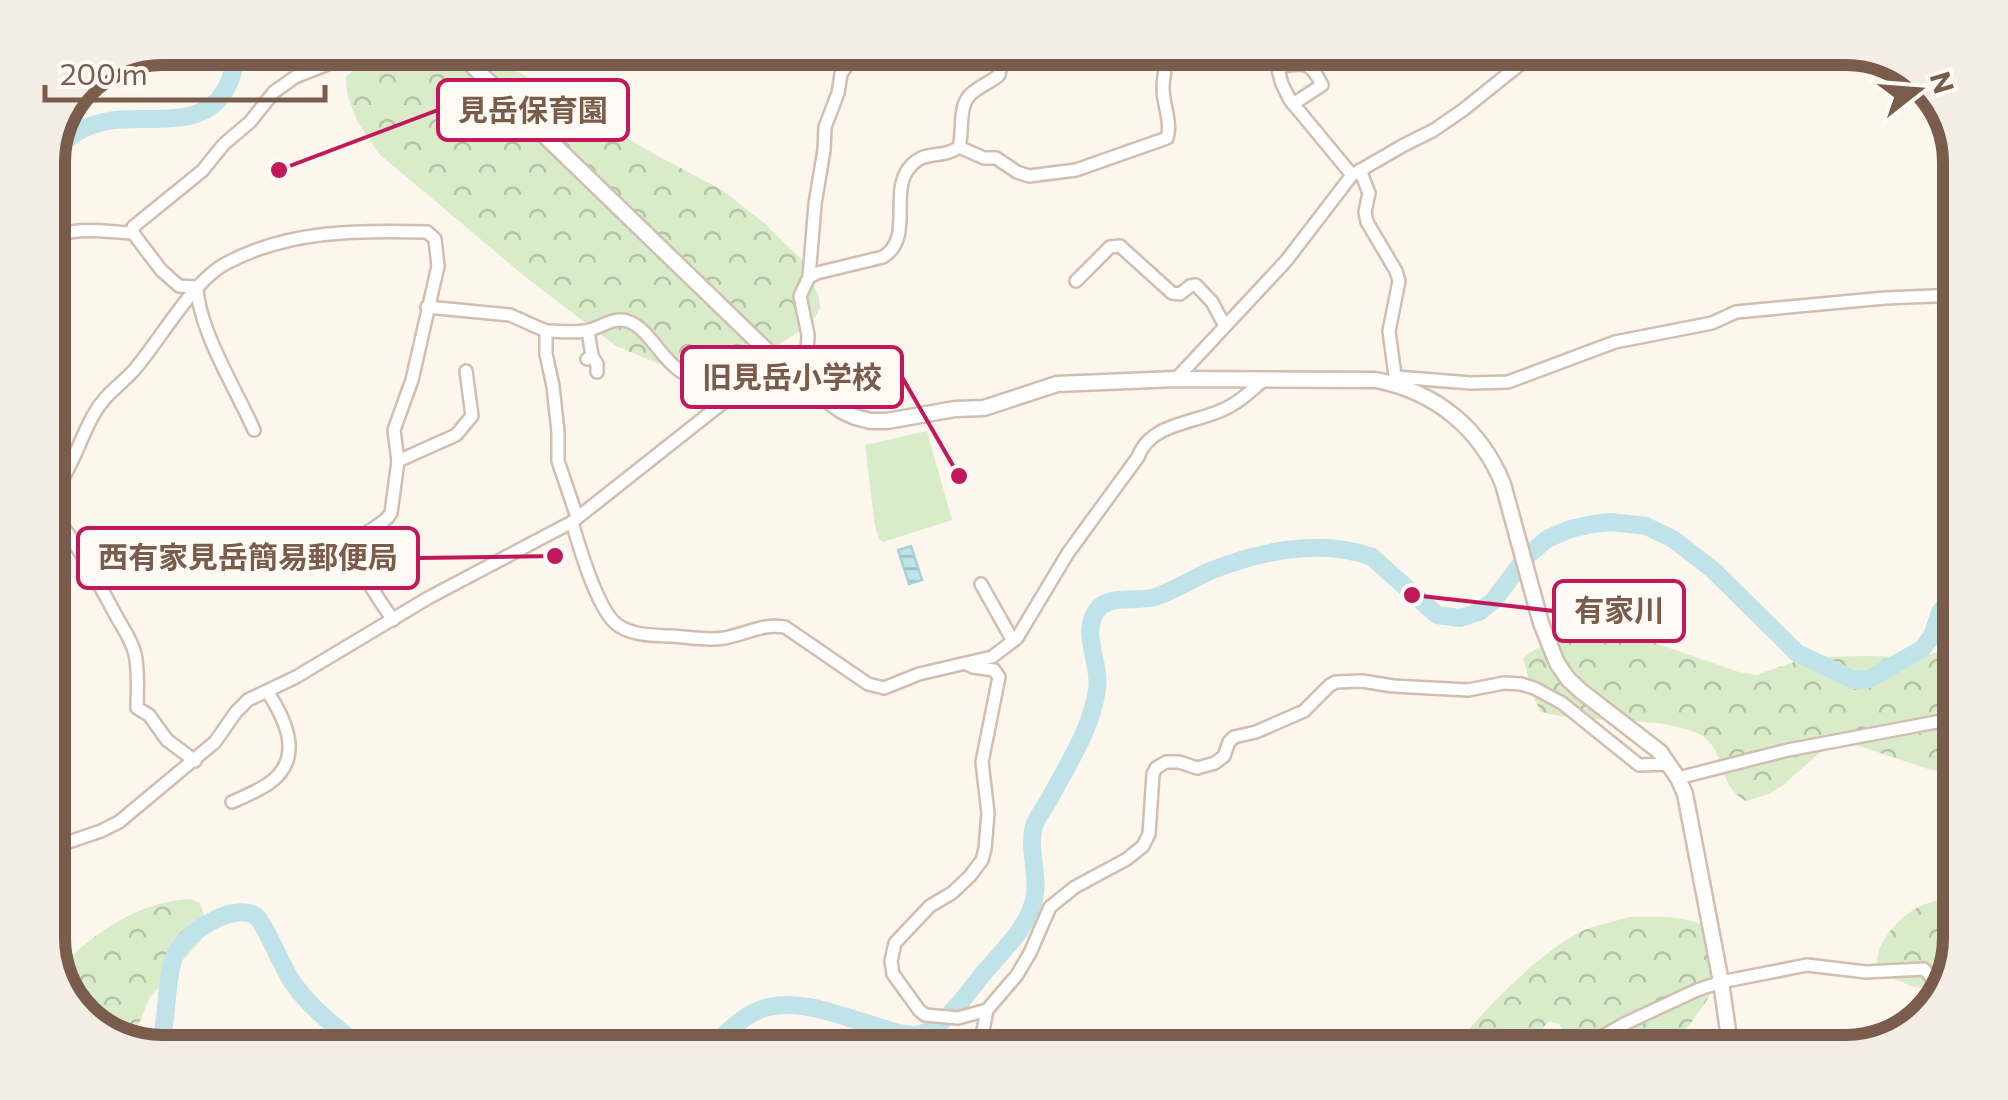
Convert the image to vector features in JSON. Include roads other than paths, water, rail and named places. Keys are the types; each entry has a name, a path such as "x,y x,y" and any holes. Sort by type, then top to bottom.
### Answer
{"street":[{"path":"197,287 179,286 161,270 133,233 133,227 202,171 274,92 295,77 325,65"},
{"path":"472,65 790,374 842,411 871,421 984,408 1058,384 1176,379 1508,382 1615,342 1712,322 1736,312 1943,296"},
{"path":"65,843 110,828 215,742 248,700 296,677 428,598 574,520 739,390 790,374 808,352 800,296 809,277 825,127 847,65"},
{"path":"959,148 966,100 999,75 1000,65"},
{"path":"809,277 890,253 898,238 903,180 910,166 929,154 947,154 959,148 984,158 996,158 1029,176 1076,170 1166,138 1169,131 1163,87 1167,65"},
{"path":"1277,65 1293,104 1356,173 1369,193 1367,222 1399,281 1389,331 1396,380"},
{"path":"1293,104 1322,85 1309,65"},
{"path":"1176,379 1286,261 1356,173 1434,130 1519,65"},
{"path":"65,473 101,402 134,370 197,287 222,266 252,252 328,233 427,232 435,238 438,266 412,380 394,430 398,461 391,513 354,548 370,584 393,620"},
{"path":"65,233 133,233"},
{"path":"1076,282 1110,247 1120,246 1172,293 1180,294 1196,286 1212,302 1225,326"},
{"path":"197,287 198,304 211,339 254,430"},
{"path":"427,306 510,315 546,332 588,331 606,322 630,322 683,374 748,386"},
{"path":"588,331 590,358 597,364 597,372"},
{"path":"546,332 558,462 585,564 613,622 640,634 707,640 770,626 786,628 876,688 992,657 1013,642 1068,553 1145,443 1165,430 1233,405 1264,380"},
{"path":"398,461 456,435 472,416 466,371"},
{"path":"1396,380 1468,426 1495,464 1541,622 1557,663 1568,679 1649,742 1678,778 1689,810 1729,1035"},
{"path":"65,527 92,568 135,653 137,708 150,715 167,740 194,761"},
{"path":"981,584 1013,642"},
{"path":"967,664 994,670 999,677 982,762 988,813 985,849 970,876 952,894 930,906 895,943 893,974 925,1015 949,1018 986,1010"},
{"path":"982,1035 986,1010 1017,974 1050,907 1143,846 1148,834 1153,774 1160,764 1174,761 1196,768 1215,763 1224,756 1234,737 1256,732 1304,710 1336,682 1468,690 1520,684 1562,703 1639,764 1669,764"},
{"path":"232,802 273,781 288,759 290,744 281,713 267,690"},
{"path":"1562,703 1581,691"},
{"path":"1678,778 1788,750 1943,721"},
{"path":"1605,1035 1697,990 1807,965 1866,972 1924,969 1933,980"}],"water":[{"path":"911,546 922,580 909,584 898,550"}],"waterway":[{"path":"68,139 98,123 201,112 214,104 227,87 234,65"},
{"path":"910,1035 922,1034 944,1020 1028,917 1036,886 1034,826 1090,718 1098,680 1091,624 1105,603 1155,597 1249,558 1291,549 1332,548 1372,557 1437,615 1460,618 1479,612 1494,600 1527,556 1547,539 1570,529 1611,522 1646,526 1673,539 1713,570 1797,653 1854,680 1869,679 1922,649 1943,608"},
{"path":"162,1035 171,967 179,948 197,930 235,913 260,920 299,991 346,1035"},
{"path":"724,1035 753,1013 781,1005 821,1010 910,1035"}],"place":[{"name":"見岳保育園","path":"279,170"},
{"name":"旧見岳小学校","path":"959,476"},
{"name":"西有家見岳簡易郵便局","path":"555,556"},
{"name":"有家川","path":"1412,595"}]}
